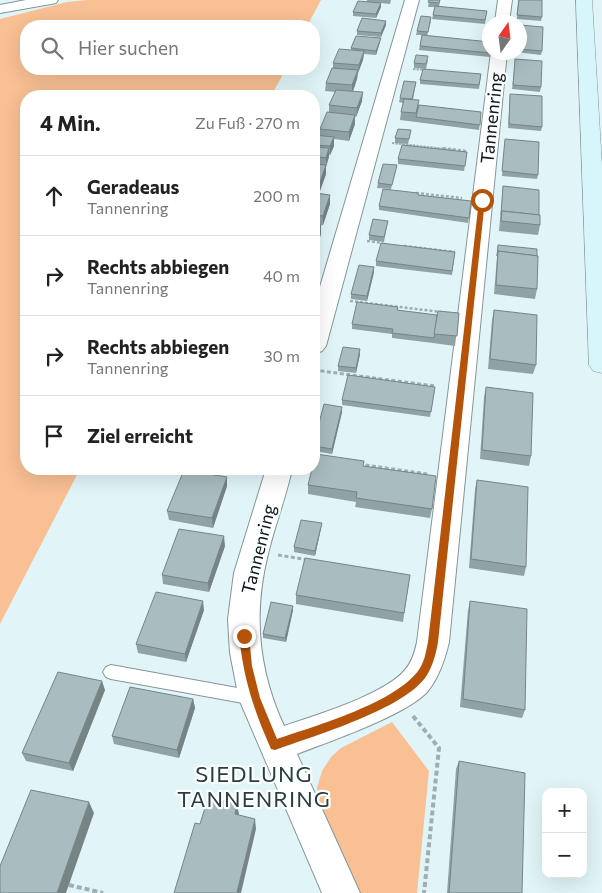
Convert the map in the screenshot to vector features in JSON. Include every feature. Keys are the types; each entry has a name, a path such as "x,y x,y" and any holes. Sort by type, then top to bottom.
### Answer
{"main road":[{"path":"584,0 602,365"}],"street":[{"path":"0,9 51,0"},
{"path":"320,325 412,0"},
{"path":"503,15 504,0"},
{"name":"Tannenring","path":"275,745 340,722 398,696 412,685 423,672 430,658 498,60"},
{"name":"Tannenring","path":"277,475 248,578 244,606 247,666 255,698 341,893"}],"lane":[{"path":"111,672 255,698"}],"path":[{"path":"413,69 434,71"},
{"path":"394,144 466,151"},
{"path":"412,193 482,200"},
{"path":"375,242 392,244"},
{"path":"401,245 458,252"},
{"path":"357,302 445,313"},
{"path":"320,371 435,386"},
{"path":"352,463 428,474"},
{"path":"296,558 316,561"},
{"path":"398,696 439,748 424,893"},
{"path":"69,885 103,893"}],"shaded area":[{"path":"87,0 321,0 310,20 20,20 20,75 283,75 274,90 20,90 20,475 77,475 0,624 0,19 67,2"},
{"path":"392,722 429,771 417,893 360,893 319,807 317,788 322,771 331,757 341,748"}],"building":[{"path":"429,0 440,0 439,3 428,2"},
{"path":"519,0 542,0 542,17 517,15"},
{"path":"358,1 381,3 376,14 353,12"},
{"path":"435,6 487,11 486,15 482,15 482,20 433,15"},
{"path":"421,16 431,17 428,32 417,31"},
{"path":"362,18 386,21 381,33 357,31"},
{"path":"527,26 543,27 542,51 527,50"},
{"path":"422,35 482,41 482,52 420,46"},
{"path":"356,36 381,38 376,51 351,48"},
{"path":"339,49 364,51 359,65 333,63"},
{"path":"416,55 428,56 426,64 414,63"},
{"path":"515,60 542,61 541,87 513,85"},
{"path":"332,68 358,70 352,85 326,83"},
{"path":"423,69 481,74 479,85 420,80"},
{"path":"404,81 416,82 412,99 400,98"},
{"path":"336,90 363,92 357,108 329,105"},
{"path":"510,94 542,96 542,127 509,124"},
{"path":"404,99 419,100 416,113 401,112"},
{"path":"419,105 481,112 480,125 416,117"},
{"path":"327,112 355,115 349,132 320,129"},
{"path":"398,129 411,130 409,139 395,138"},
{"path":"320,136 334,137 330,146 320,145"},
{"path":"505,139 539,142 538,175 502,171"},
{"path":"402,145 467,152 465,166 398,159"},
{"path":"320,147 329,148 326,158 320,157"},
{"path":"320,164 326,165 320,182"},
{"path":"383,164 397,165 392,185 378,183"},
{"path":"503,186 539,190 539,215 502,211 501,215"},
{"path":"383,189 471,201 469,218 379,206"},
{"path":"320,194 330,195 323,216 320,216"},
{"path":"502,211 540,215 540,225 501,221"},
{"path":"373,219 388,221 384,237 369,235"},
{"path":"381,243 455,252 452,271 376,261"},
{"path":"498,245 537,249 537,256 498,251 497,256"},
{"path":"498,251 538,256 537,289 496,285"},
{"path":"359,265 374,267 367,296 351,294"},
{"path":"357,302 398,307 397,310 437,315 434,338 392,333 393,329 352,324"},
{"path":"494,310 537,315 536,365 490,359"},
{"path":"438,311 459,313 457,336 434,334"},
{"path":"343,347 360,349 356,368 338,366"},
{"path":"348,375 435,387 431,412 342,400"},
{"path":"486,387 533,393 531,456 482,450"},
{"path":"324,404 342,407 332,449 320,447 320,419"},
{"path":"320,455 364,461 363,466 436,476 432,509 356,498 357,492 308,485 310,475 320,475"},
{"path":"182,475 227,477 212,518 167,511"},
{"path":"477,480 528,487 526,567 471,559"},
{"path":"301,520 322,523 315,551 294,547"},
{"path":"179,529 224,536 208,583 162,575"},
{"path":"305,558 410,575 404,613 296,595"},
{"path":"156,592 203,601 185,654 136,644"},
{"path":"470,601 527,609 525,710 463,699"},
{"path":"271,602 293,606 285,638 263,634"},
{"path":"58,672 102,681 69,763 22,753"},
{"path":"130,687 193,699 177,750 112,736"},
{"path":"459,761 525,773 522,893 449,893"},
{"path":"31,790 89,802 57,893 0,893 0,866"},
{"path":"208,798 237,804 235,814 255,819 237,892 240,893 174,893 195,823 200,824"}],"district":[{"name":"SIEDLUNG TANNENRING","path":"254,786"}],"route":[{"path":"244,636 247,666 255,698 275,745 340,722 398,696 412,685 423,672 430,658 433,642 482,200"}]}
